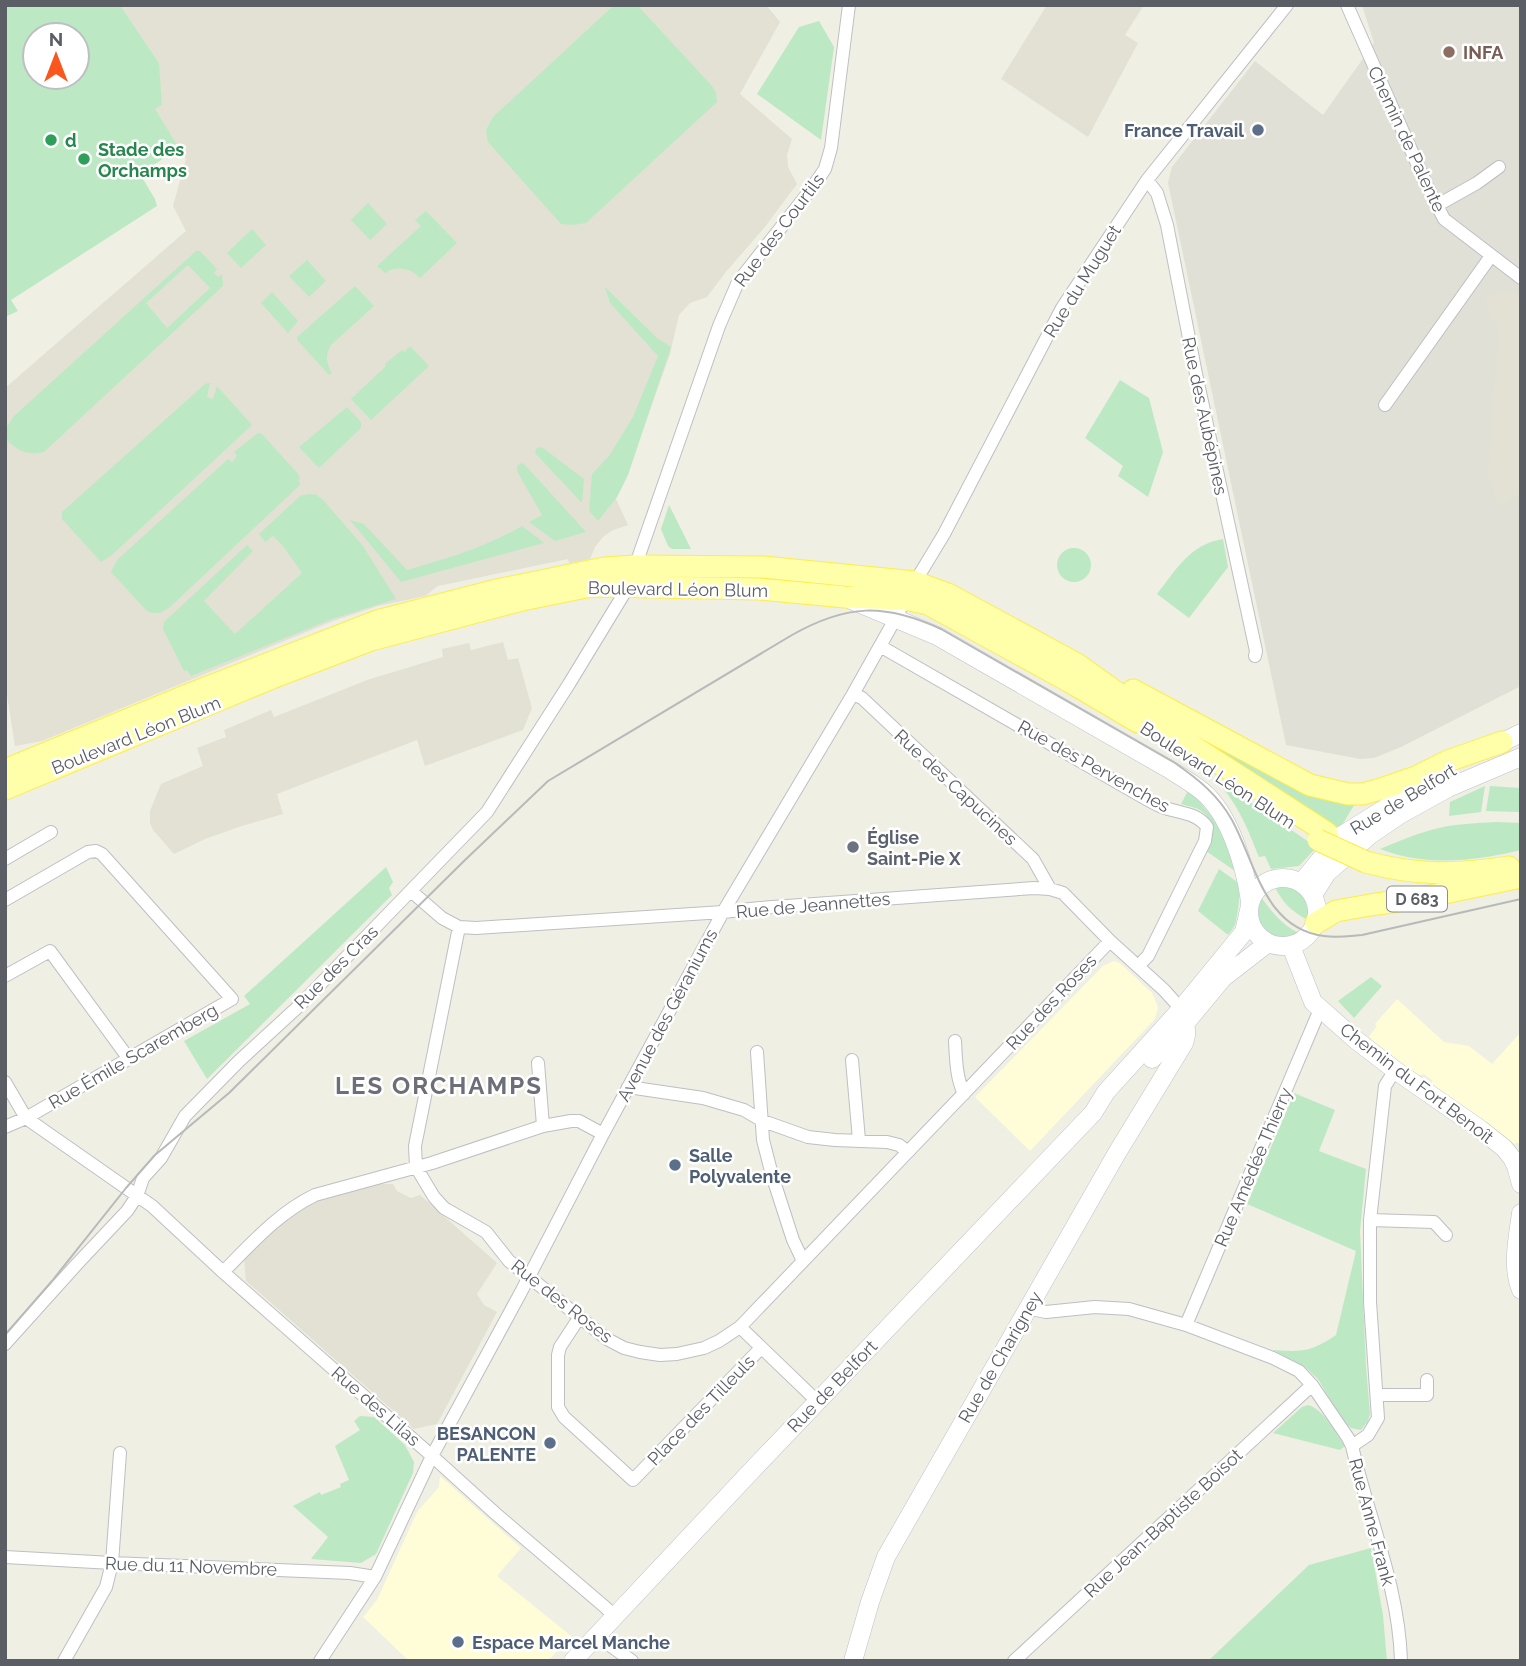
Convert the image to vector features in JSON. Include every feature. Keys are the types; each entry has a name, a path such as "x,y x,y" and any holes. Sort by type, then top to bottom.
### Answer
{"main road":[{"name":"Boulevard Léon Blum","path":"5,770 377,621 497,590 604,568 632,577 845,597 905,599 948,593 1077,664 1322,837"},
{"name":"Boulevard Léon Blum","path":"5,789 272,678 371,640 522,600 632,577 763,568 941,609 1179,747 1322,837"},
{"path":"905,599 937,636 1169,769 1203,792 1220,813 1233,839 1248,888 1249,920 1259,937 1276,946 1292,946 1312,933 1316,923 1316,905 1307,889 1292,879 1273,879 1255,893 1249,906"},
{"path":"1077,664 1119,682 1310,785 1331,791 1363,794 1384,788 1512,738"},
{"name":"Rue de Belfort","path":"1307,889 1339,837 1427,781 1512,738"},
{"name":"Rue de Belfort","path":"1307,889 1370,835 1401,814 1448,788 1521,757"},
{"path":"1322,837 1395,870 1462,873 1509,867 1521,862"},
{"path":"1370,859 1461,865 1521,854"},
{"name":"D 683","path":"1316,923 1336,911 1425,897 1521,877"},
{"name":"Rue de Belfort","path":"1182,1017 1244,932 1249,906"},
{"name":"Rue de Belfort","path":"573,1661 1093,1113 1106,1092 1223,978 1268,943"},
{"name":"Chemin du Fort Benoît","path":"1292,946 1313,1002 1395,1070 1480,1129 1504,1149 1516,1166 1521,1184"},
{"path":"1164,1058 1159,1043 1184,1015 1182,1017"},
{"name":"Rue de Belfort","path":"1093,1113 1104,1110 1164,1058"},
{"name":"Rue de Charigney","path":"853,1661 886,1558 1110,1164 1164,1058"},
{"path":"1521,1213 1516,1263 1517,1281 1521,1290"}],"street":[{"name":"Rue des Courtils","path":"632,577 734,290 825,169 831,148 849,5"},
{"name":"Rue du Muguet","path":"905,599 944,534 1062,308 1147,180 1287,5"},
{"name":"Chemin de Palente","path":"1347,5 1369,59 1444,219 1521,278"},
{"path":"1436,206 1499,167"},
{"name":"Rue des Aubépines","path":"1147,180 1157,193 1167,225 1255,656"},
{"path":"1385,405 1491,256"},
{"name":"Rue des Cras","path":"5,1344 127,1211 144,1178 162,1158 185,1116 300,1005 487,813 569,684 632,577"},
{"name":"Avenue des Géraniums","path":"320,1661 375,1577 432,1456 723,912 853,694 905,599"},
{"name":"Rue des Pervenches","path":"880,646 1161,807 1203,820 1207,827 1205,841 1147,956 1138,966"},
{"name":"Rue des Capucines","path":"853,694 862,698 1032,859 1050,889"},
{"path":"5,859 51,832"},
{"name":"Rue Émile Scaremberg","path":"5,900 88,852 96,851 102,854 232,999 26,1118 7,1122"},
{"name":"Rue de Jeannettes","path":"458,927 503,928 1034,888 1050,889"},
{"path":"1050,889 1063,893 1164,989 1182,1017"},
{"path":"411,891 442,918 458,927 415,1146 416,1167"},
{"name":"Rue des Roses","path":"416,1167 444,1209 486,1232 509,1261 607,1339 624,1348 660,1355 704,1348 740,1327 1110,940"},
{"path":"5,976 50,951 129,1059"},
{"name":"Rue Amédée Thierry","path":"1186,1325 1322,1010"},
{"path":"955,1041 957,1075 964,1094"},
{"path":"757,1052 763,1140 793,1240 803,1261"},
{"path":"852,1060 859,1140"},
{"path":"538,1063 543,1126"},
{"name":"Rue Anne Frank","path":"1395,1070 1385,1086 1370,1220 1370,1302 1378,1418 1368,1435 1352,1446 1381,1547 1395,1612 1401,1661"},
{"path":"5,1082 26,1118"},
{"path":"628,1087 703,1098 808,1136 887,1142 899,1145 908,1152"},
{"name":"Rue des Lilas","path":"26,1118 152,1206 223,1272 615,1617"},
{"path":"223,1272 273,1222 297,1204 315,1195 432,1163 543,1126 579,1121 603,1134"},
{"path":"1370,1220 1434,1222 1446,1235"},
{"path":"1029,1307 1046,1312 1095,1307 1129,1309 1186,1325 1273,1358 1298,1371 1312,1385 1352,1446"},
{"name":"Place des Tilleuls","path":"579,1318 560,1347 559,1411 634,1480 761,1348"},
{"path":"740,1327 818,1402"},
{"path":"1377,1395 1427,1395 1427,1380"},
{"name":"Rue Jean-Baptiste Boisot","path":"1014,1661 1312,1385"},
{"path":"64,1661 106,1587 112,1563 120,1453"},
{"name":"Rue du 11 Novembre","path":"5,1557 350,1573 375,1577"},
{"path":"597,1636 632,1661"}],"shaded area":[{"path":"120,5 766,5 780,22 740,94 792,139 787,155 788,167 797,184 707,297 690,303 679,315 670,354 616,499 628,525 604,536 590,559 569,563 568,559 438,586 425,596 378,606 333,621 42,741 15,746 5,682 5,388 186,231 173,206 186,159 154,109 159,63"},
{"path":"1047,5 1144,5 1125,35 1138,43 1088,137 1001,79"},
{"path":"1362,5 1521,5 1521,686 1401,747 1374,758 1360,759 1286,745 1168,183 1172,167 1255,61 1323,115 1374,43"},
{"path":"1502,291 1521,293 1521,491 1500,508 1488,473 1498,332 1484,298"},
{"path":"503,642 508,660 518,658 532,708 523,730 425,766 417,740 277,794 283,814 205,839 174,854 153,830 150,811 161,784 203,766 197,748 226,737 224,730 271,710 274,717 370,679 443,657 442,649 469,643 471,650"},
{"path":"1114,961 1120,963 1152,993 1158,1007 1155,1019 1030,1151 975,1097 1103,966"},
{"path":"1397,999 1444,1042 1469,1046 1492,1064 1521,1032 1521,1142 1514,1144 1432,1087 1432,1080 1424,1074 1418,1076 1386,1054 1369,1037 1377,1026 1375,1024"},
{"path":"375,1184 393,1184 397,1191 411,1198 420,1195 497,1263 477,1294 484,1305 497,1312 437,1424 414,1429 246,1281 244,1257 266,1233 315,1199"},
{"path":"440,1476 521,1548 497,1576 571,1636 548,1661 409,1661 363,1617 377,1600 417,1512 439,1487"}],"green space":[{"name":"Stade des Orchamps","path":"5,5 120,5 159,63 162,105 155,109 179,148 140,174 157,206 11,300 18,311 5,317"},
{"path":"616,5 639,7 712,86 717,102 586,223 561,224 488,142 486,130 493,117"},
{"path":"819,21 834,47 821,140 757,94 799,27"},
{"path":"368,203 387,224 370,240 351,220"},
{"path":"426,211 457,243 420,278 403,269 385,273 377,266 421,226 415,220"},
{"path":"252,229 266,245 241,268 227,253"},
{"path":"196,251 200,251 217,269 214,273 218,277 222,274 223,286 44,452 23,451 5,438 5,429 14,416","holes":["188,265 210,288 167,328 146,303"]},
{"path":"307,260 326,281 309,297 289,276"},
{"path":"355,286 374,306 331,345 327,356 332,373 329,375 297,337"},
{"path":"605,287 657,338 671,347 628,475 617,497 598,521 589,511 592,474 609,456 633,417 658,356 610,303"},
{"path":"272,292 298,321 288,333 261,303"},
{"path":"410,346 429,366 371,420 351,399 386,366 385,364"},
{"path":"1120,380 1149,398 1163,452 1148,497 1118,476 1123,466 1085,438"},
{"path":"210,383 207,397 213,399 217,386 252,425 112,555 101,562 62,519 62,512 205,384"},
{"path":"347,407 361,422 361,428 319,468 299,447"},
{"path":"258,433 262,434 299,475 299,486 170,607 159,613 147,611 111,572 117,560 228,459 232,462 237,456 234,452"},
{"path":"538,447 584,479 582,503 536,454"},
{"path":"522,463 586,532 555,541 529,522 542,515 517,471 517,466"},
{"path":"317,495 324,501 363,546 396,599 332,619 191,676 187,670 184,671 163,629 164,622 247,545 253,551 204,601 235,634 302,573 273,536 265,542 259,534 300,496"},
{"path":"669,505 691,549 672,549 668,546 661,529"},
{"path":"350,520 364,524 407,570 480,546 522,526 544,543 401,582"},
{"path":"1223,539 1228,567 1189,618 1157,594 1193,552 1201,546"},
{"path":"1074,548 1086,553 1091,565 1086,577 1074,582 1062,577 1057,565 1062,553"},
{"path":"1168,716 1359,797 1336,835"},
{"path":"1217,782 1309,842 1315,849 1299,866 1271,869 1265,856 1259,857 1242,817"},
{"path":"1485,786 1481,812 1449,816 1450,802"},
{"path":"1490,786 1521,788 1519,812 1486,811"},
{"path":"1189,789 1214,819 1226,842 1235,871 1206,851 1211,840 1211,823 1198,809 1181,804"},
{"path":"1497,822 1521,823 1521,850 1486,857 1432,860 1397,855 1380,849 1439,828"},
{"path":"386,867 393,882 389,888 392,895 207,1079 184,1041 250,1004 244,996"},
{"path":"1219,869 1240,884 1236,922 1228,935 1198,911"},
{"path":"1283,885 1296,889 1304,897 1308,907 1308,920 1292,910 1281,897 1275,887"},
{"path":"1261,897 1282,922 1299,933 1280,938 1265,931 1257,917"},
{"path":"1371,977 1382,986 1354,1018 1338,1001"},
{"path":"1294,1093 1335,1110 1319,1151 1366,1169 1360,1231 1370,1414 1361,1430 1351,1428 1343,1421 1318,1379 1304,1366 1273,1350 1306,1350 1336,1335 1356,1251 1247,1204"},
{"path":"1308,1405 1324,1416 1345,1446 1340,1450 1273,1433 1302,1407"},
{"path":"360,1416 374,1417 405,1445 414,1462 413,1473 376,1554 361,1563 311,1559 328,1537 293,1506 320,1492 321,1495 341,1487 340,1484 349,1480 335,1446 360,1430 354,1421"},
{"path":"1371,1548 1383,1615 1387,1661 1208,1661 1309,1565"}],"tram line":[{"path":"5,1335 155,1155 229,1093 548,781 792,635 830,617 883,611 941,629 1175,763 1214,795 1232,820 1264,892 1288,921 1304,931 1329,937 1362,935 1521,899"}],"place":[{"name":"INFA","path":"1449,52"},
{"name":"France Travail","path":"1258,130"},
{"name":"d","path":"51,140"},
{"name":"Stade des Orchamps","path":"84,159"},
{"name":"Église Saint-Pie X","path":"853,847"},
{"name":"Salle Polyvalente","path":"675,1165"},
{"name":"BESANCON PALENTE","path":"550,1443"},
{"name":"Espace Marcel Manche","path":"458,1642"}],"district":[{"name":"LES ORCHAMPS","path":"439,1085"}]}
